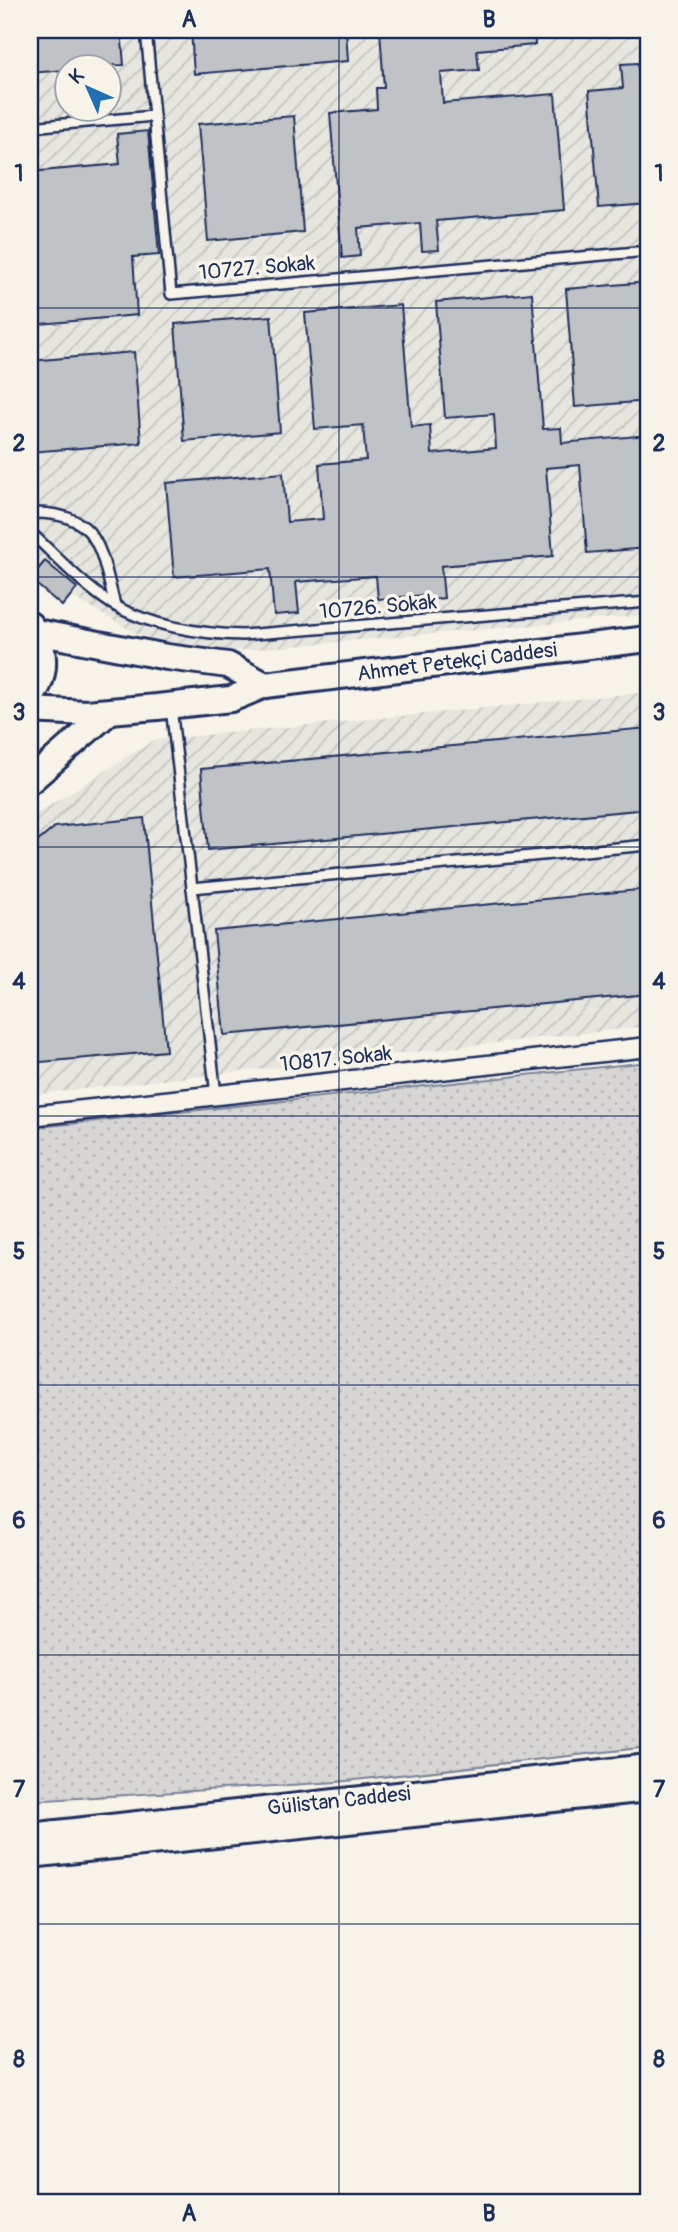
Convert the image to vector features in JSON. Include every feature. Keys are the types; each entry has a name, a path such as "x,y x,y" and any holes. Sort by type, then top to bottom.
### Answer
{"main road":[{"path":"33,628 167,657 228,665 265,685"},
{"path":"30,698 40,681 44,656 33,628"},
{"name":"Ahmet Petekçi Caddesi","path":"30,710 109,712 231,699 265,685 648,639"},
{"path":"30,781 109,712"},
{"name":"Gülistan Caddesi","path":"30,1836 648,1767"},
{"name":"Gülistan Caddesi","path":"30,1855 648,1789"}],"street":[{"name":"10817. Sokak","path":"30,1116 648,1047"}],"lane":[{"path":"30,127 154,116 146,30"},
{"name":"10727. Sokak","path":"154,116 171,293 648,251"},
{"path":"30,513 62,514 81,522 93,535 115,605"},
{"name":"10726. Sokak","path":"30,532 97,593 115,605 167,625 206,633 243,635 648,602"},
{"path":"171,705 216,1095"},
{"path":"192,888 648,845"}],"shaded area":[{"path":"30,30 648,30 648,615 212,653 170,645 135,633 71,596 30,565"},
{"path":"648,692 648,1026 30,1095 30,818 154,740"},
{"path":"648,1062 648,1747 337,1782 30,1801 30,1128"}],"building":[{"path":"30,30 121,30 124,65 122,52 52,52 52,71 30,73"},
{"path":"191,30 346,30 348,61 194,74"},
{"path":"380,30 534,30 535,45 477,50 479,70 441,73 443,103 555,94 564,210 436,221 439,250 422,251 420,223 358,228 360,256 342,258 330,113 377,109 376,88 384,88"},
{"path":"638,63 640,86 648,85 648,203 599,207 589,91 623,88 621,64"},
{"path":"294,116 303,232 208,241 198,124"},
{"path":"148,131 159,255 133,257 137,315 30,325 30,172 120,164 117,134"},
{"path":"648,282 648,401 575,407 566,289"},
{"path":"532,293 543,429 561,428 562,443 648,435 648,548 587,553 580,465 546,468 553,556 441,566 444,598 426,600 425,595 378,599 376,576 296,582 299,613 274,615 270,569 174,577 166,483 283,473 287,522 323,519 319,464 366,460 363,425 315,429 305,313 401,305 411,427 430,425 432,454 496,448 494,414 445,418 436,302"},
{"path":"271,316 280,432 184,441 175,324"},
{"path":"134,352 141,443 30,452 30,361"},
{"path":"45,561 77,588 62,606 30,579"},
{"path":"648,728 648,809 208,850 201,769"},
{"path":"144,818 166,1051 30,1063 30,848 55,827"},
{"path":"648,889 648,994 224,1035 214,931"}]}
